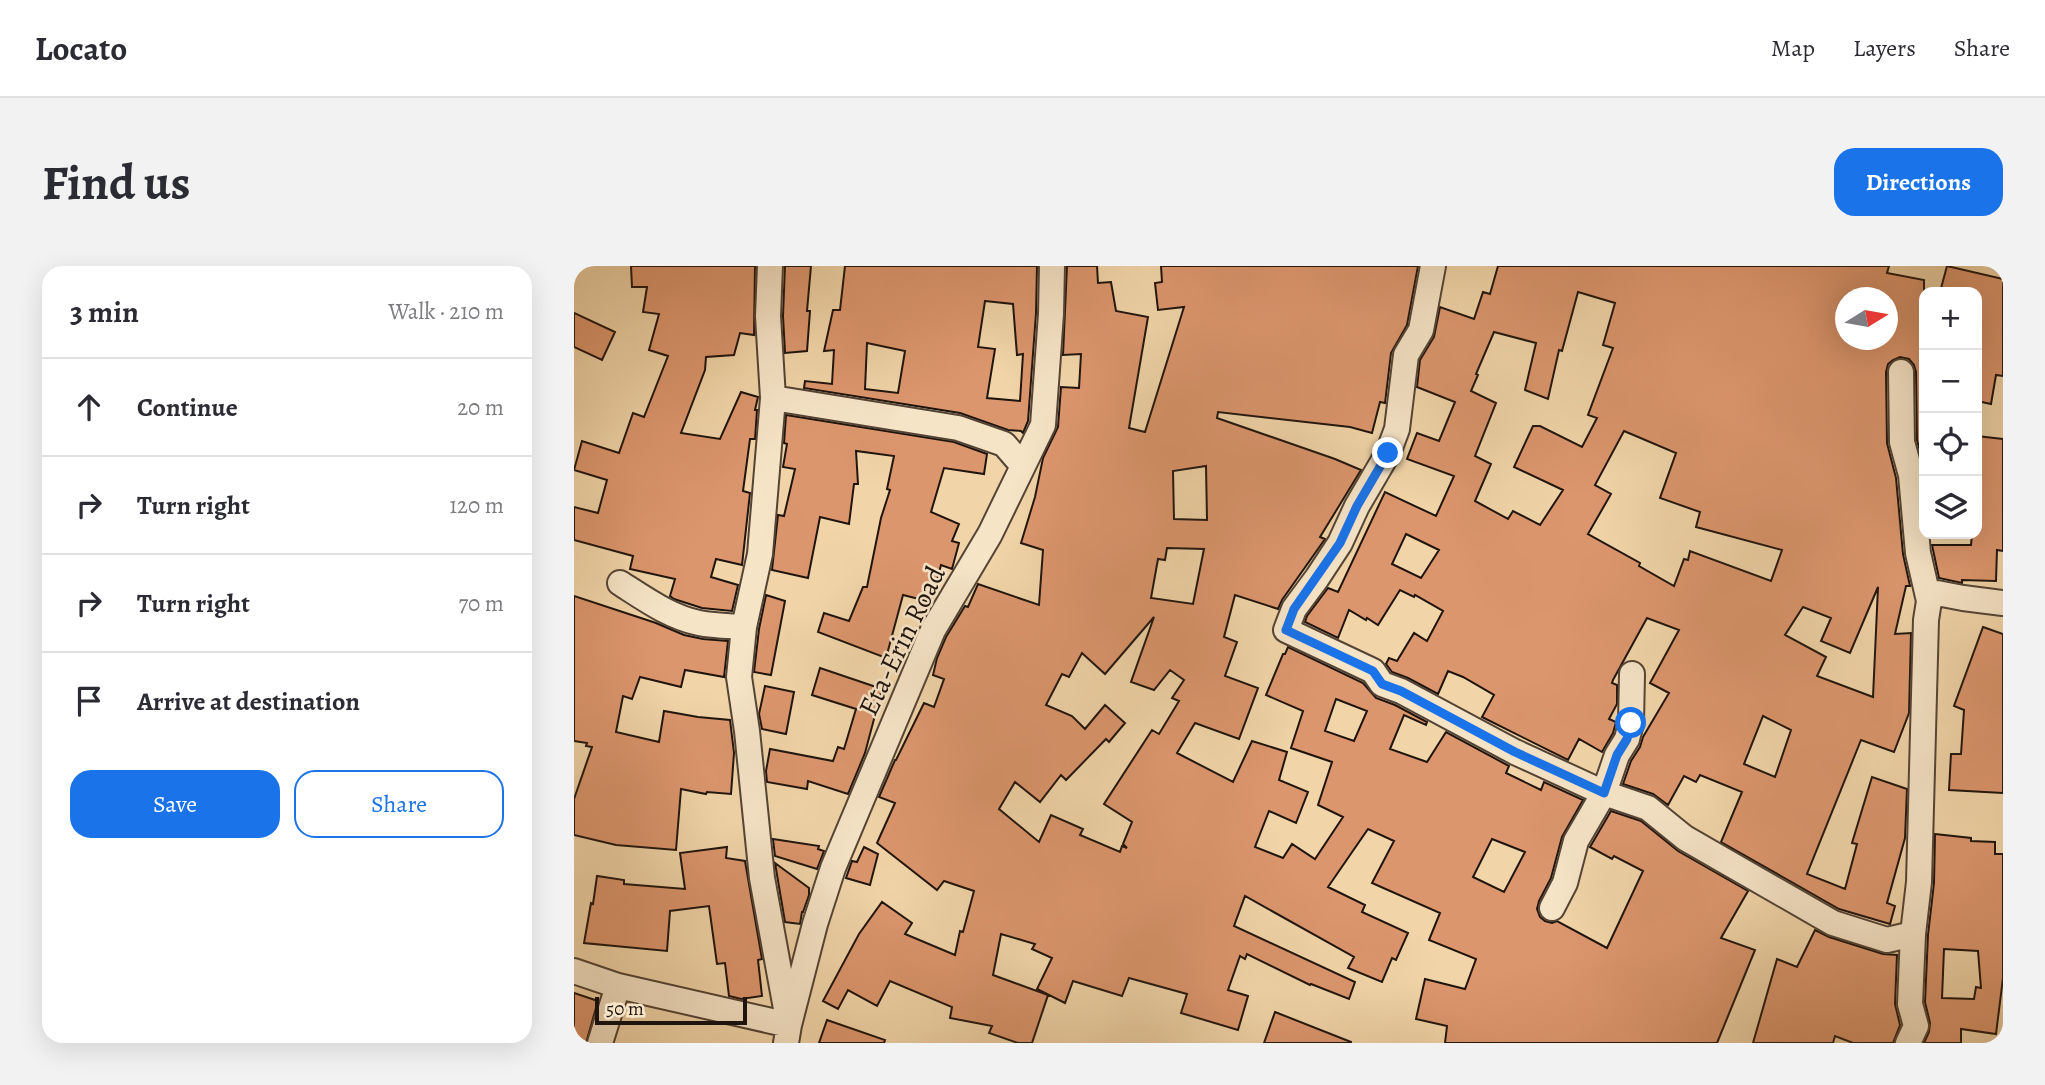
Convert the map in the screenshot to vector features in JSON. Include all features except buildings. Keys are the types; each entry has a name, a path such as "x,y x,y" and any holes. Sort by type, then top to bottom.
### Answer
{"street":[{"path":"574,971 787,1034 762,878 739,677 744,627 760,554 773,398 768,316 770,266"},
{"name":"Eta-Erin Road","path":"787,1034 819,913 843,843 933,630 990,534 1043,425 1052,266"},
{"path":"1433,266 1421,330 1406,355 1397,429 1388,453 1357,506 1340,543 1294,609 1286,630 1373,671 1382,684 1401,691 1515,752 1604,793 1648,808 1685,838 1833,923 1887,940 1913,934"},
{"path":"1901,372 1902,442 1912,475 1919,553 1929,601 1926,620 1919,882 1913,934 1910,1004 1916,1026 1908,1043"},
{"path":"773,398 958,428 1004,444 1023,466"},
{"path":"621,583 677,617 701,624 744,627"},
{"path":"1929,601 1937,593 2003,603"},
{"path":"1552,908 1565,883 1576,841 1604,793 1617,755 1627,739 1631,723 1632,674"},
{"path":"600,1043 618,986"}],"route":[{"path":"1388,453 1357,506 1340,543 1294,609 1286,630 1373,671 1382,684 1401,691 1515,752 1604,793 1631,723"}]}
